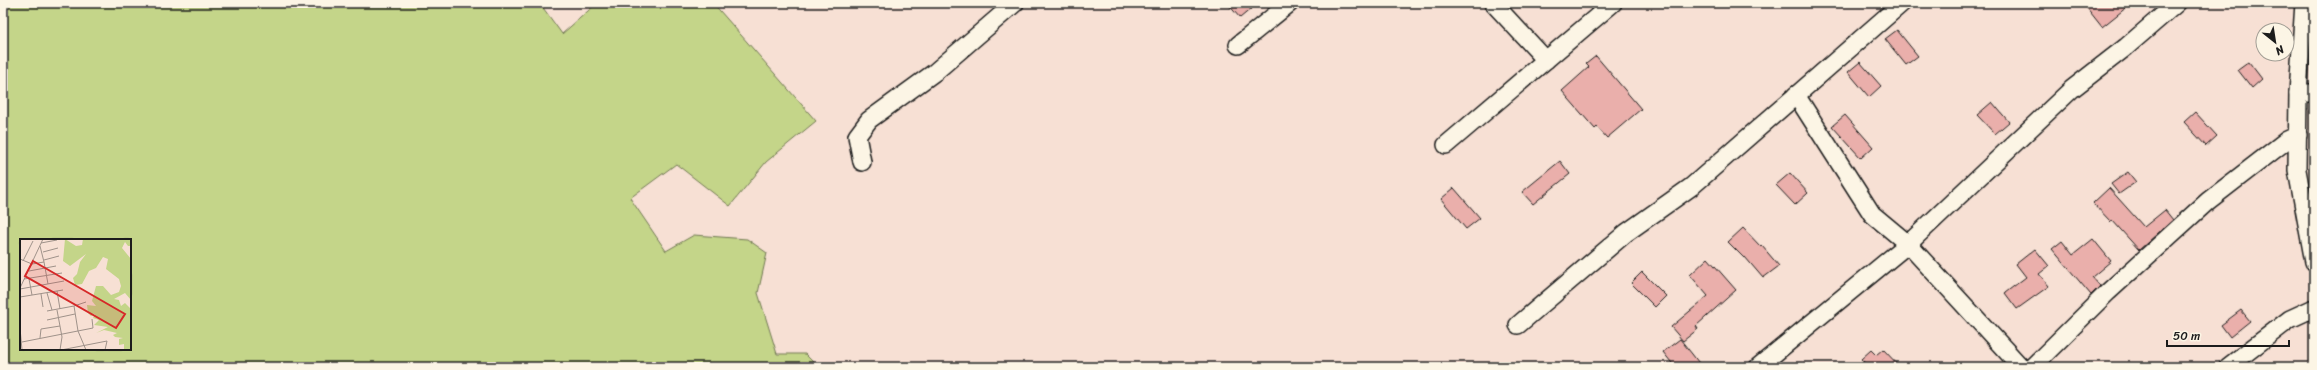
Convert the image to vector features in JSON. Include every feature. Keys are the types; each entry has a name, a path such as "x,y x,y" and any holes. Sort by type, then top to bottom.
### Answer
{"street":[{"path":"862,162 857,136 869,120 935,72 1015,3"},
{"path":"1238,45 1290,3"},
{"path":"1493,3 1546,60"},
{"path":"1446,145 1613,3"},
{"path":"1518,325 1626,233 1691,187 1902,3"},
{"path":"1758,367 1908,244 2072,89 2126,47 2178,3"},
{"path":"2304,3 2306,93 2298,134 2297,170 2314,262"},
{"path":"1796,95 1867,208 1878,221 1908,244 2021,367"},
{"path":"2032,367 2108,292 2208,201 2287,140 2298,134"},
{"path":"2228,367 2290,319 2314,308"}],"green space":[{"path":"3,3 543,3 541,5 562,34 597,3 713,3 816,121 766,162 730,206 676,164 630,198 666,251 694,235 747,239 767,253 758,293 777,354 805,354 818,367 3,367"}],"building":[{"path":"1227,3 1258,3 1240,18"},
{"path":"2083,3 2132,3 2102,27"},
{"path":"1897,30 1918,56 1906,65 1885,39"},
{"path":"1596,56 1641,109 1607,138 1597,127 1595,129 1562,91 1589,67 1586,64"},
{"path":"1860,62 1881,86 1869,97 1848,72"},
{"path":"2249,62 2262,79 2252,88 2238,70"},
{"path":"1992,102 2009,122 1995,134 1977,115"},
{"path":"2195,112 2217,136 2206,146 2184,122"},
{"path":"1845,115 1873,147 1861,158 1832,126"},
{"path":"1560,161 1570,174 1533,204 1522,192"},
{"path":"2128,172 2136,182 2119,194 2111,184"},
{"path":"1790,173 1808,193 1795,205 1776,185"},
{"path":"1454,188 1480,218 1466,229 1441,199"},
{"path":"2109,188 2144,227 2165,210 2173,220 2139,250 2112,220 2111,222 2093,203"},
{"path":"1743,228 1761,247 1762,246 1779,266 1763,278 1745,257 1744,258 1728,242"},
{"path":"2093,239 2111,261 2092,277 2100,286 2091,295 2052,249 2062,241 2073,255"},
{"path":"2035,249 2049,266 2039,274 2049,286 2017,309 2005,293 2026,277 2016,264"},
{"path":"1708,258 1736,290 1696,326 1698,329 1683,341 1671,327 1708,296 1690,275"},
{"path":"1642,272 1666,296 1655,307 1631,283"},
{"path":"2241,310 2250,321 2230,337 2221,325"},
{"path":"1680,339 1702,367 1675,367 1663,352"},
{"path":"1883,349 1900,367 1863,367 1866,364 1861,359 1871,350 1876,355"}]}
